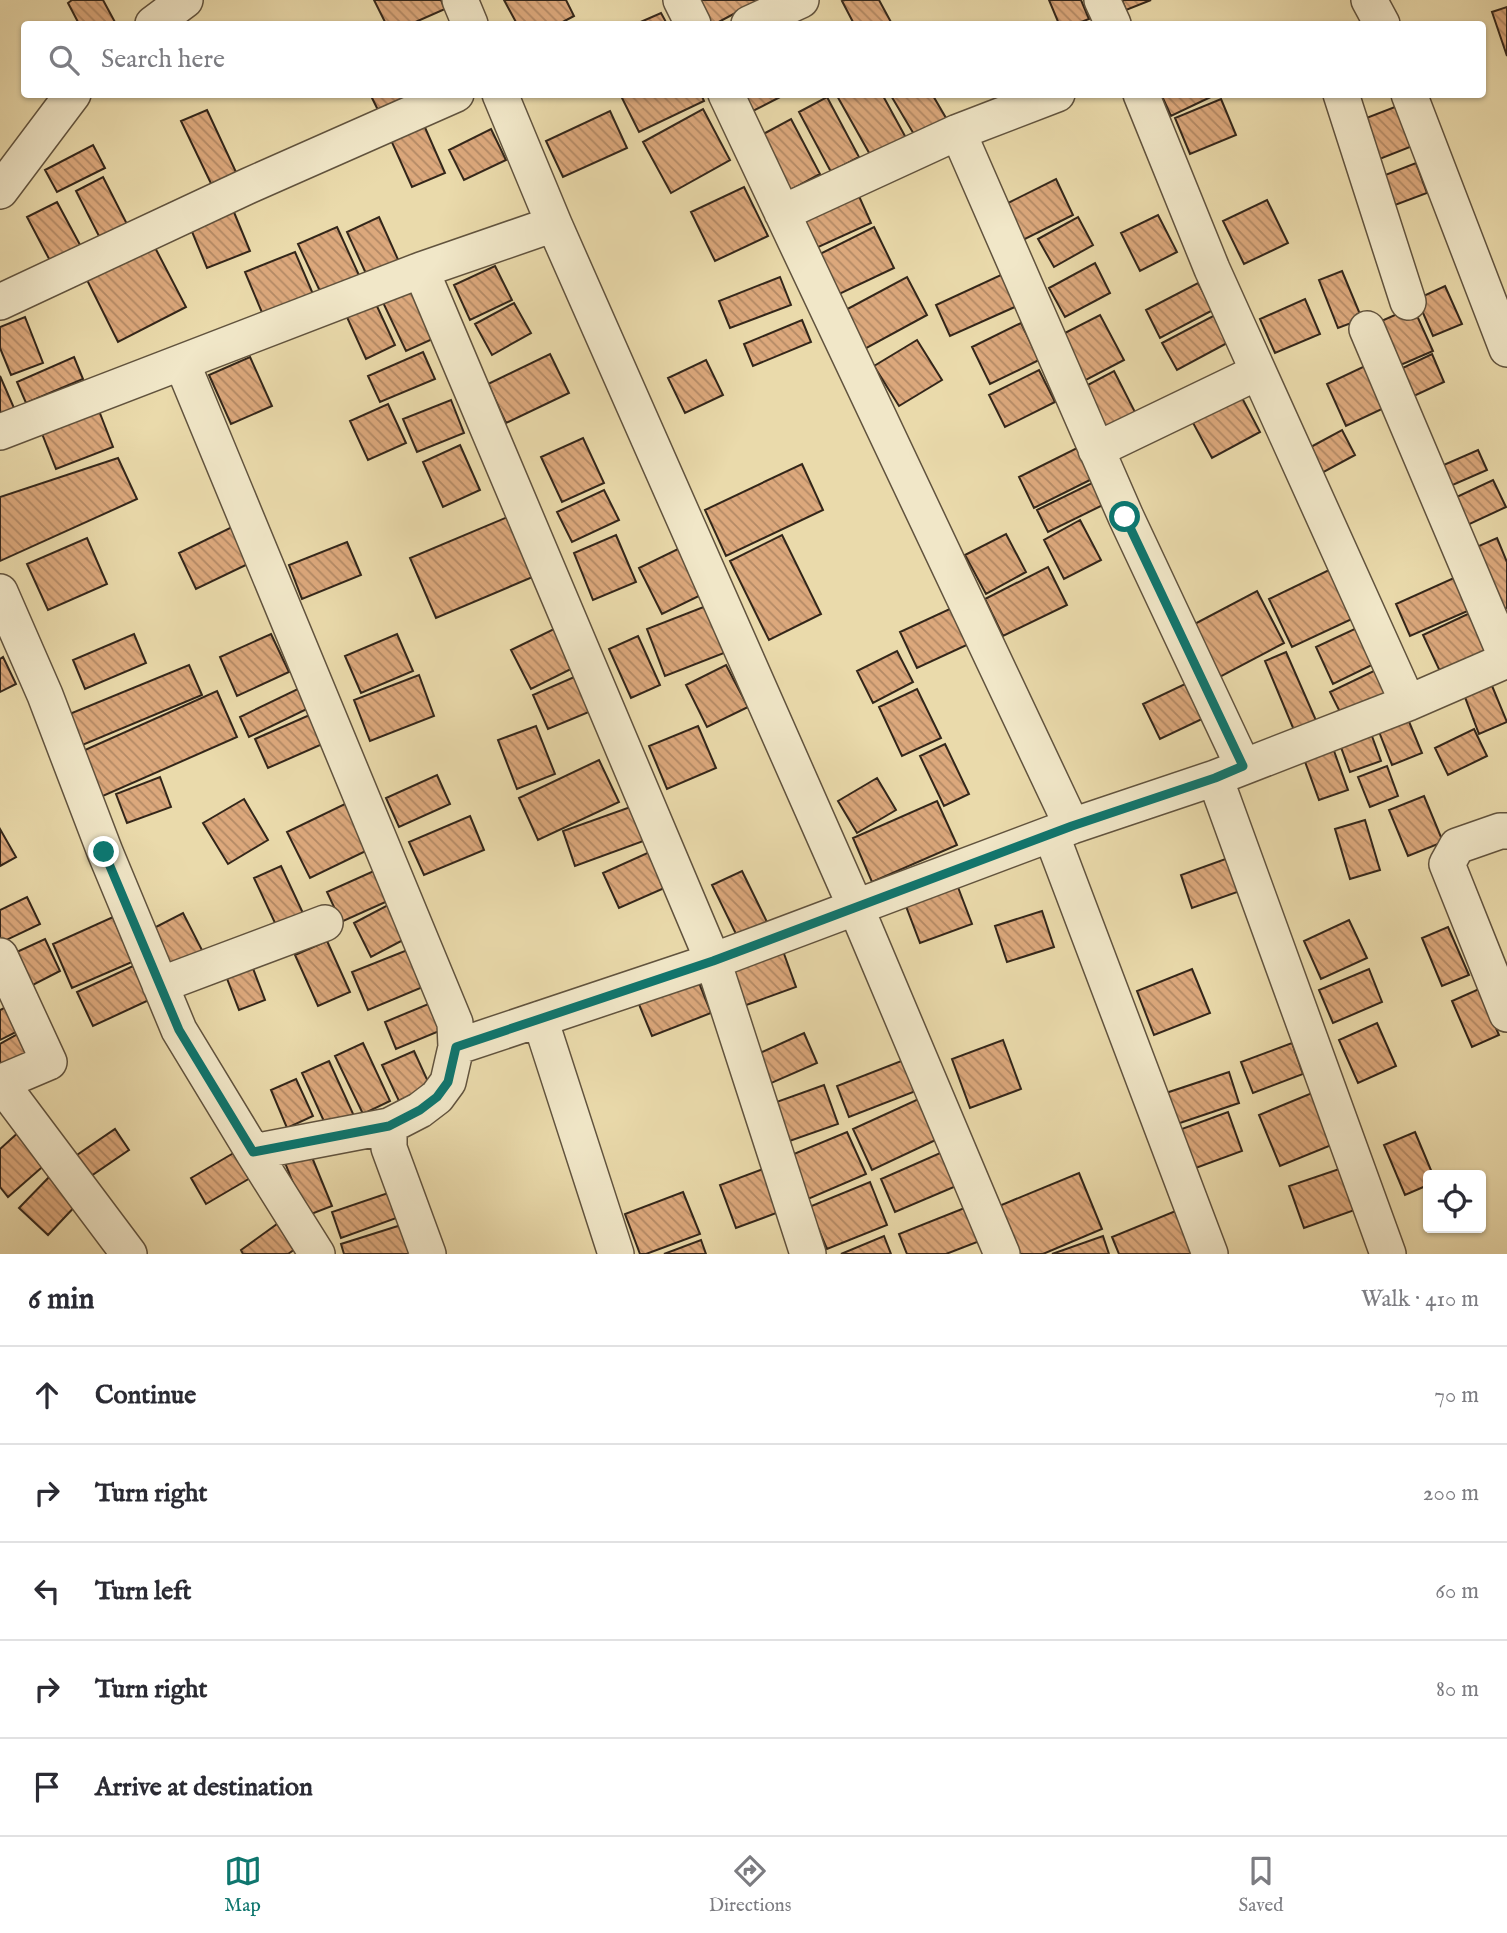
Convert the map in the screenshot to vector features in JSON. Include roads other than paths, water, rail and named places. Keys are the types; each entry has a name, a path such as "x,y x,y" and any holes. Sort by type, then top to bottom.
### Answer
{"street":[{"path":"157,21 184,0"},
{"path":"460,0 469,21"},
{"path":"681,0 692,21"},
{"path":"756,21 801,0"},
{"path":"1102,0 1112,21"},
{"path":"1369,0 1380,21"},
{"path":"0,191 70,98"},
{"path":"0,302 248,186 447,98"},
{"path":"502,98 554,224 856,908 1002,1254"},
{"path":"728,98 1062,830 1210,1254"},
{"path":"782,214 958,132 1047,98"},
{"path":"1143,98 1212,269 1408,703"},
{"path":"1342,98 1408,302"},
{"path":"1411,98 1507,349"},
{"path":"958,132 1097,450 1229,772 1388,1254"},
{"path":"0,432 421,270 554,224"},
{"path":"421,270 713,961 808,1254"},
{"path":"456,1047 713,961 1062,830 1229,772 1408,703 1507,659 1367,329"},
{"path":"182,363 455,1023 456,1047 448,1082 437,1097 420,1110 389,1126 253,1152"},
{"path":"1097,450 1258,372"},
{"path":"0,592 45,695 104,852 179,1030 317,1254"},
{"path":"1507,831 1457,846 1447,864 1507,1014"},
{"path":"160,985 325,923"},
{"path":"0,956 62,1055 1,1082 129,1254"},
{"path":"540,1019 616,1254"},
{"path":"389,1126 389,1148 428,1254"}]}
